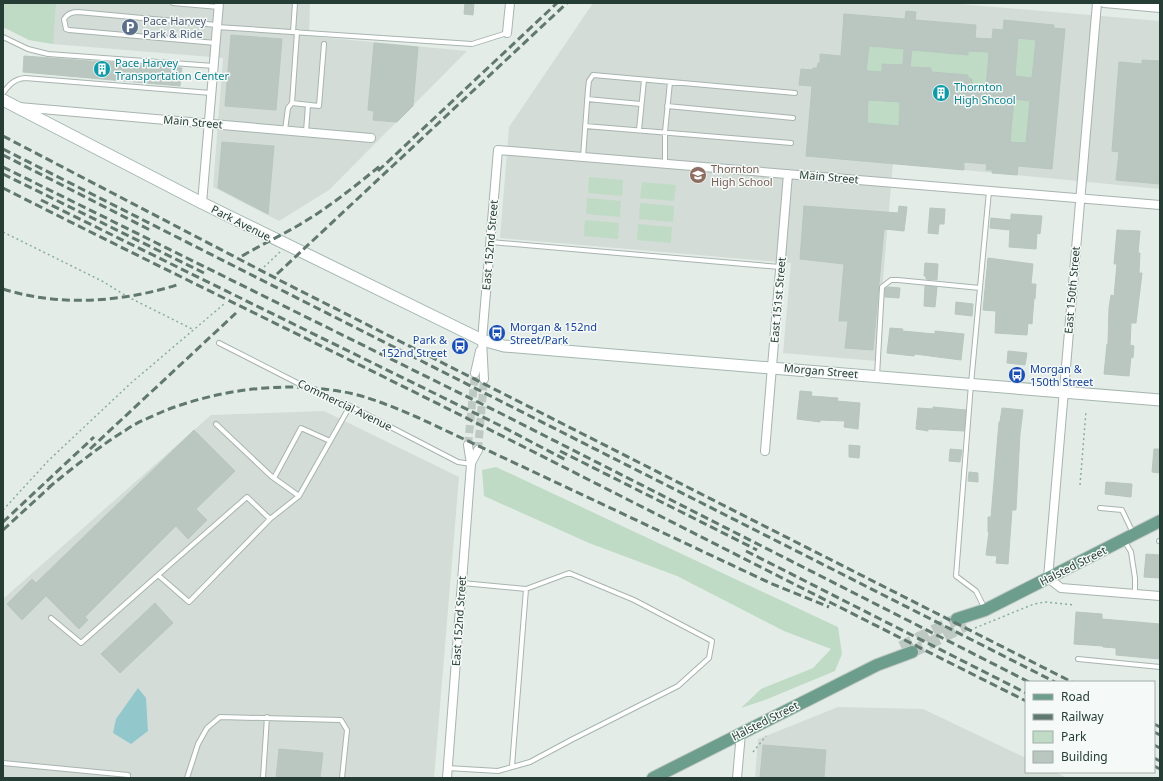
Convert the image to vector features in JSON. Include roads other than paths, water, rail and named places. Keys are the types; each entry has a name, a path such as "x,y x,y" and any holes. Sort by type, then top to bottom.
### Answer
{"main road":[{"name":"Halsted Street","path":"966,624 985,610 1160,521"},
{"name":"Halsted Street","path":"653,778 907,649"}],"street":[{"path":"507,33 510,3"},
{"name":"East 150th Street","path":"1048,578 1097,3"},
{"path":"1104,3 1160,8"},
{"path":"202,203 219,5"},
{"name":"Park Avenue","path":"3,100 287,246 482,340"},
{"name":"Main Street","path":"15,107 371,138"},
{"name":"Main Street","path":"498,150 1160,205"},
{"name":"East 152nd Street","path":"475,373 482,340 498,150"},
{"name":"East 151st Street","path":"765,451 788,174"},
{"name":"East 152nd Street","path":"482,340 484,379"},
{"name":"Morgan Street","path":"482,340 504,346 1160,400"},
{"name":"East 152nd Street","path":"447,778 471,464 468,445"},
{"name":"East 152nd Street","path":"471,464 478,450"},
{"path":"1048,578 1061,588 1160,596"},
{"path":"737,778 740,733"}],"lane":[{"path":"173,3 219,5"},
{"path":"285,130 288,108 292,103 295,3"},
{"path":"216,43 69,30 66,29 64,19 70,14 78,12 217,26 472,44 507,33"},
{"path":"3,37 28,49 48,54 214,66"},
{"path":"292,103 319,106 324,44"},
{"path":"583,157 589,81 593,75 795,93"},
{"path":"3,93 12,82 20,78 25,78 211,93"},
{"path":"639,130 644,80"},
{"path":"665,164 665,132 670,82"},
{"path":"587,99 642,104"},
{"path":"306,132 308,105"},
{"path":"667,106 793,118"},
{"path":"585,126 791,143"},
{"path":"985,610 976,591 956,576 971,384 989,191"},
{"path":"490,242 780,268"},
{"path":"877,376 882,287 891,280 898,280 980,288"},
{"name":"Commercial Avenue","path":"219,343 319,394 350,406 458,462 471,464"},
{"path":"158,575 189,602 270,518 298,496 350,406"},
{"path":"216,424 274,478 298,496"},
{"path":"274,478 301,428 330,441"},
{"path":"52,618 81,643 247,496 270,518"},
{"path":"1100,508 1122,510 1129,537 1135,578 1135,594"},
{"path":"447,768 498,771 530,762 572,739 678,686 709,658 712,641 634,600 569,573 526,589 462,583"},
{"path":"512,766 526,589"},
{"path":"1078,659 1160,667"},
{"path":"188,778 198,744 207,728 220,717 341,720 347,730 342,778"},
{"path":"262,778 267,717"},
{"path":"3,763 128,776 128,778"}],"water":[{"path":"138,688 146,698 148,731 131,744 113,733 116,719"}],"tunnel":[{"path":"468,445 475,373"},
{"path":"478,450 484,379"},
{"path":"901,647 957,619"},
{"path":"912,652 966,625"}],"railway":[{"path":"378,171 557,3"},
{"path":"277,274 567,3"},
{"path":"3,136 285,283 1070,681"},
{"path":"3,149 1053,681"},
{"path":"3,155 150,230"},
{"path":"242,256 320,212 380,166"},
{"path":"3,167 500,413 1027,681"},
{"path":"3,174 204,273"},
{"path":"3,188 463,416 1025,700"},
{"path":"41,200 499,425 566,460"},
{"path":"3,289 25,295 46,298 90,300 134,295 177,285"},
{"path":"90,449 236,313"},
{"path":"48,488 76,465 130,427 164,411 187,403 233,392 258,389 282,387 330,390 354,394 371,399 419,418 770,583 829,607"},
{"path":"3,522 94,437"},
{"path":"560,451 757,550"},
{"path":"3,530 52,485"},
{"path":"746,551 1025,692"},
{"path":"1155,724 1160,727"},
{"path":"1155,732 1160,735"},
{"path":"1155,746 1160,748"},
{"path":"1155,758 1160,761"},
{"path":"1155,766 1160,769"}],"place":[{"name":"Pace Harvey Park & Ride","path":"130,27"},
{"name":"Pace Harvey Transportation Center","path":"102,69"},
{"name":"Thornton High Shcool","path":"941,93"},
{"name":"Thornton High School","path":"698,175"},
{"name":"Morgan & 152nd Street/Park","path":"497,333"},
{"name":"Park & 152nd Street","path":"460,346"},
{"name":"Morgan & 150th Street","path":"1017,375"}]}
